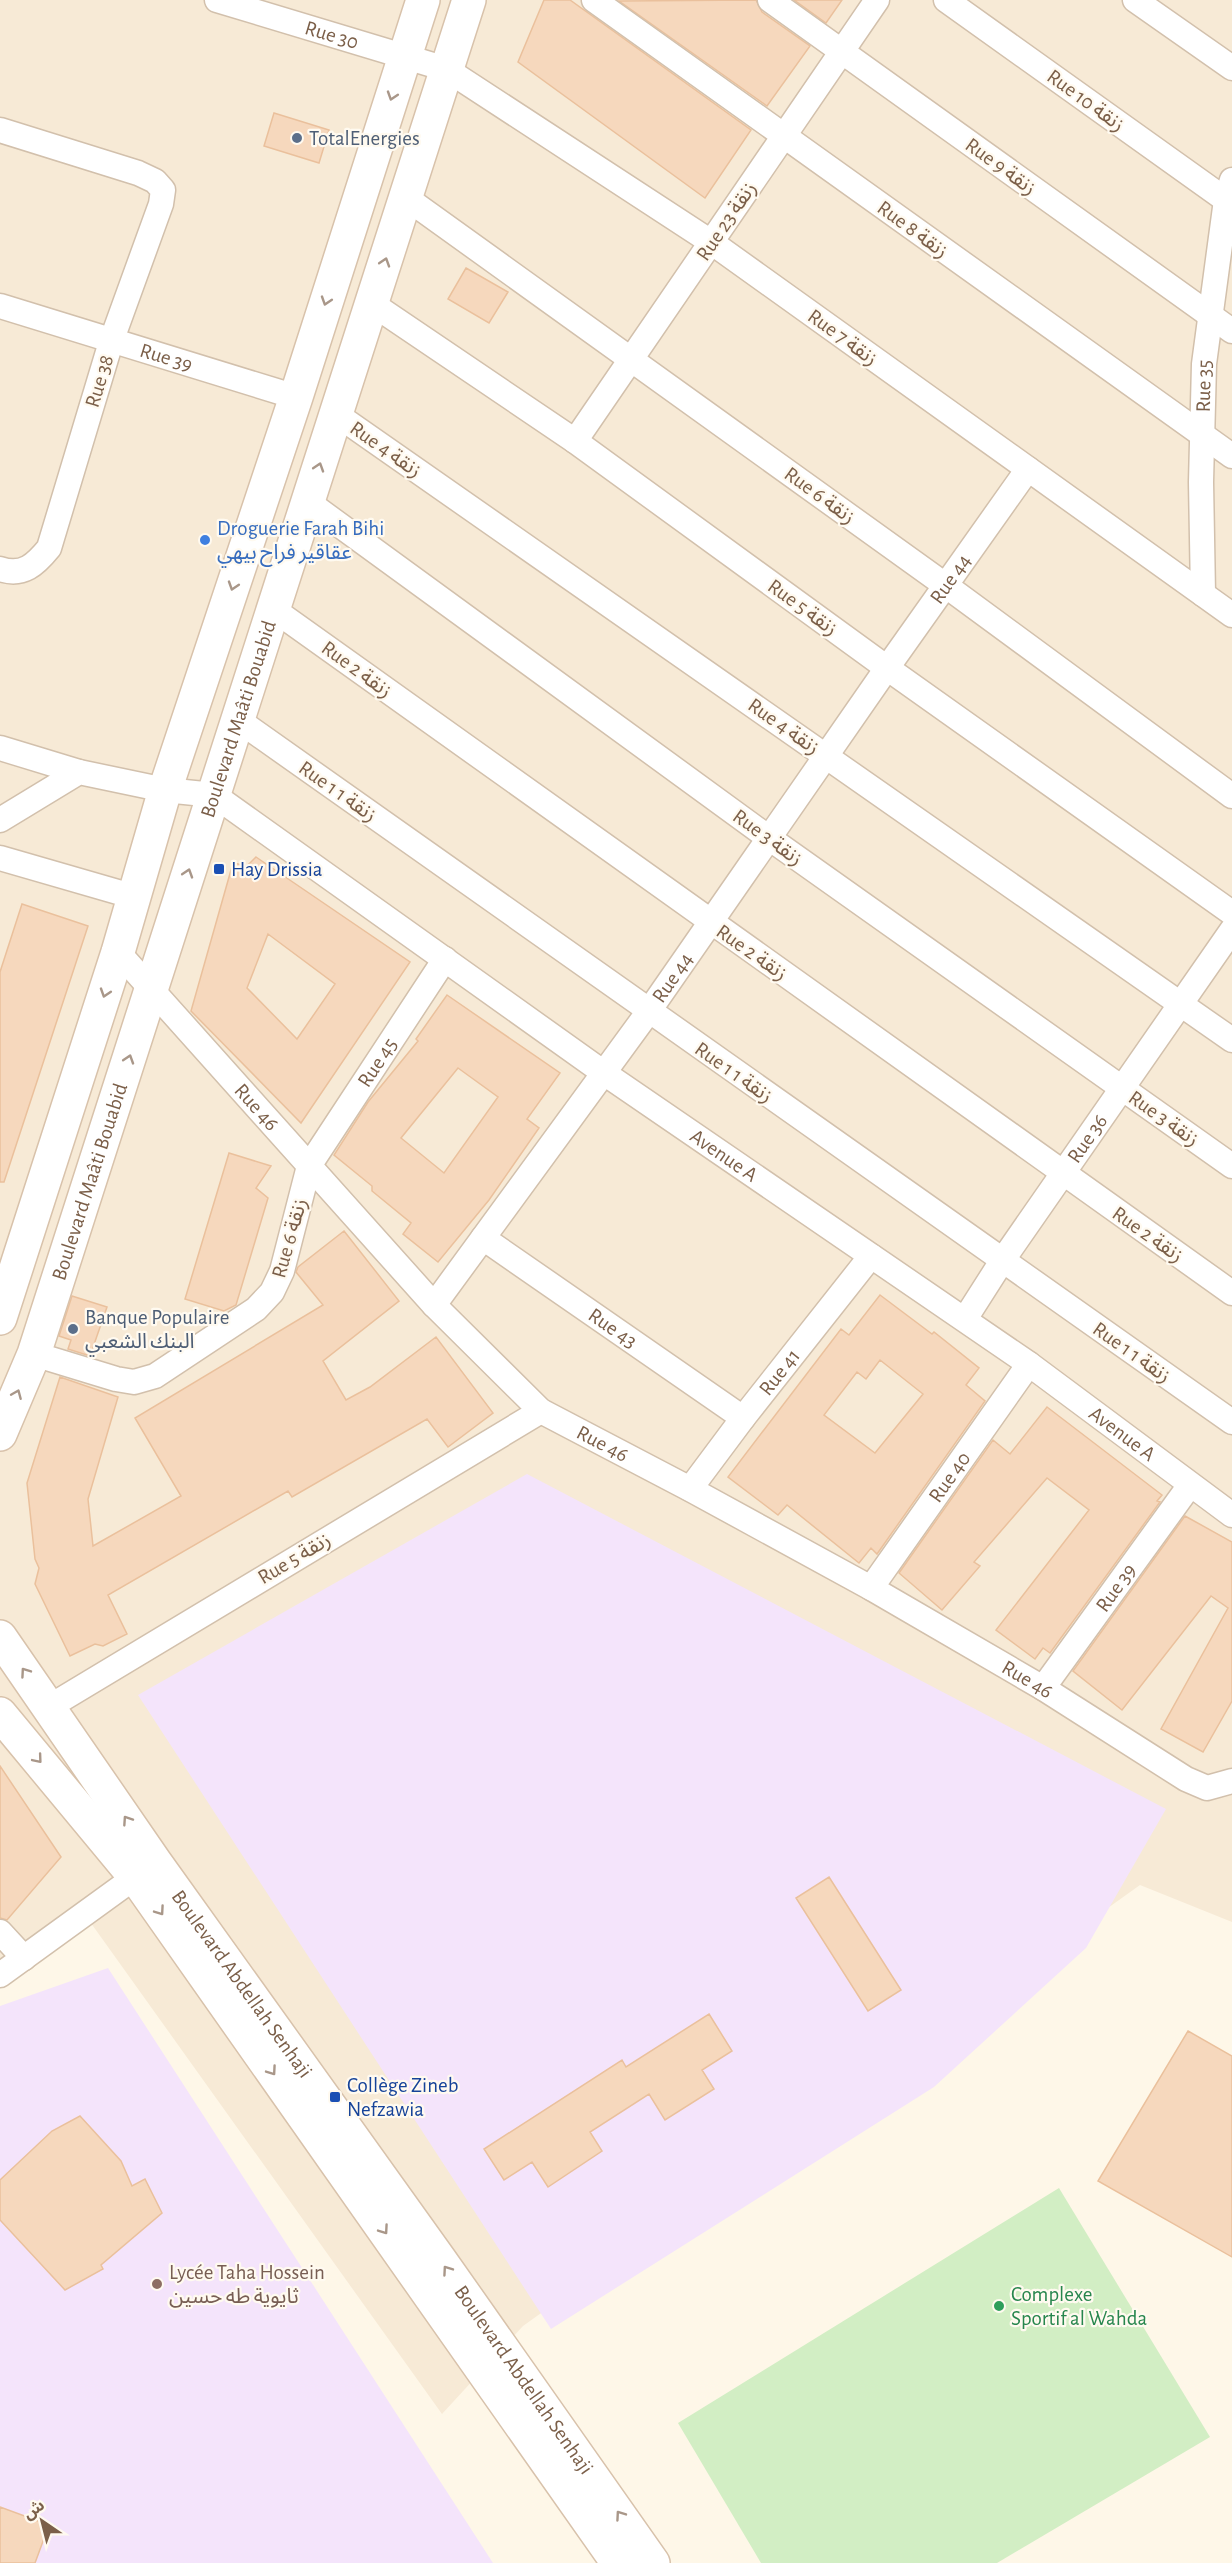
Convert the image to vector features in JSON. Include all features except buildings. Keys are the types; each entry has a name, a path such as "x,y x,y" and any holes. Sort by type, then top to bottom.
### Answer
{"street":[{"name":"Rue 30","path":"217,0 447,69"},
{"name":"Boulevard Maâti Bouabid","path":"0,1318 118,952 165,790 296,397 423,0"},
{"name":"Boulevard Maâti Bouabid","path":"0,1434 34,1354 469,0"},
{"name":"Rue 8 زنقة","path":"594,0 1232,456"},
{"name":"Rue 9 زنقة","path":"770,0 1232,331"},
{"name":"Rue 23 زنقة","path":"575,441 877,0"},
{"name":"Rue 10 زنقة","path":"946,0 1230,187"},
{"path":"1135,0 1232,68"},
{"name":"Rue 7 زنقة","path":"447,69 711,242 1232,615"},
{"name":"Rue 38","path":"0,130 138,173 155,181 163,190 161,204 111,342 49,548 37,562 24,571 0,569"},
{"name":"Rue 35","path":"1203,594 1204,364 1230,187"},
{"name":"Rue 6 زنقة","path":"405,197 945,585 1232,796"},
{"name":"Rue 5 زنقة","path":"371,303 575,441 887,668 1232,913"},
{"name":"Rue 39","path":"1,310 296,397"},
{"name":"Rue 4 زنقة","path":"336,414 1232,1040"},
{"name":"Rue 44","path":"434,1305 649,1011 1028,469"},
{"name":"Rue 3 زنقة","path":"308,502 769,838 1232,1166"},
{"name":"Rue 2 زنقة","path":"273,609 1232,1293"},
{"name":"Rue 1 زنقة 1","path":"238,720 1232,1422"},
{"path":"0,748 79,772 165,790 214,795"},
{"path":"0,820 79,772"},
{"name":"Avenue A","path":"214,795 604,1073 1029,1364 1232,1515"},
{"path":"0,858 135,897"},
{"name":"Rue 36","path":"965,1319 1062,1173 1232,930"},
{"name":"Rue 46","path":"118,952 434,1305 541,1412 690,1489 871,1588 1043,1688 1186,1779 1207,1788 1232,1781"},
{"name":"Rue 45","path":"309,1166 445,959"},
{"name":"Rue 6 زنقة","path":"34,1354 116,1379 134,1382 155,1376 256,1309 272,1292 282,1271 309,1166"},
{"name":"Rue 43","path":"483,1238 743,1418"},
{"name":"Rue 41","path":"690,1489 871,1256"},
{"name":"Rue 40","path":"871,1588 1029,1364"},
{"name":"Rue 5 زنقة","path":"49,1707 541,1412"},
{"name":"Rue 39","path":"1043,1688 1190,1485"},
{"name":"Boulevard Abdellah Senhaji","path":"0,1637 49,1707 146,1870 618,2563"},
{"name":"Boulevard Abdellah Senhaji","path":"0,1714 146,1870 440,2260 653,2563"},
{"path":"0,1975 146,1870"},
{"path":"0,1932 24,1958"}],"shaded area":[{"path":"0,0 1232,0 1232,1922 1140,1885 523,2326 442,2414 78,1905 0,1965"},
{"path":"527,1474 1166,1809 1086,1948 934,2087 551,2329 138,1695"},
{"name":"Lycée Taha Hossein ثايوية طه حسين","path":"108,1968 493,2563 0,2563 0,2006"}],"green space":[{"name":"Complexe Sportif al Wahda","path":"1059,2188 1210,2437 997,2563 761,2563 678,2423"}],"place":[{"name":"TotalEnergies","path":"297,138"},
{"name":"Droguerie Farah Bihi عقاقير فراح بيهي","path":"205,540"},
{"name":"Hay Drissia","path":"219,869"},
{"name":"Banque Populaire البنك الشعبي","path":"73,1329"},
{"name":"Collège Zineb Nefzawia","path":"335,2097"},
{"name":"Lycée Taha Hossein ثايوية طه حسين","path":"157,2284"},
{"name":"Complexe Sportif al Wahda","path":"999,2306"}]}
